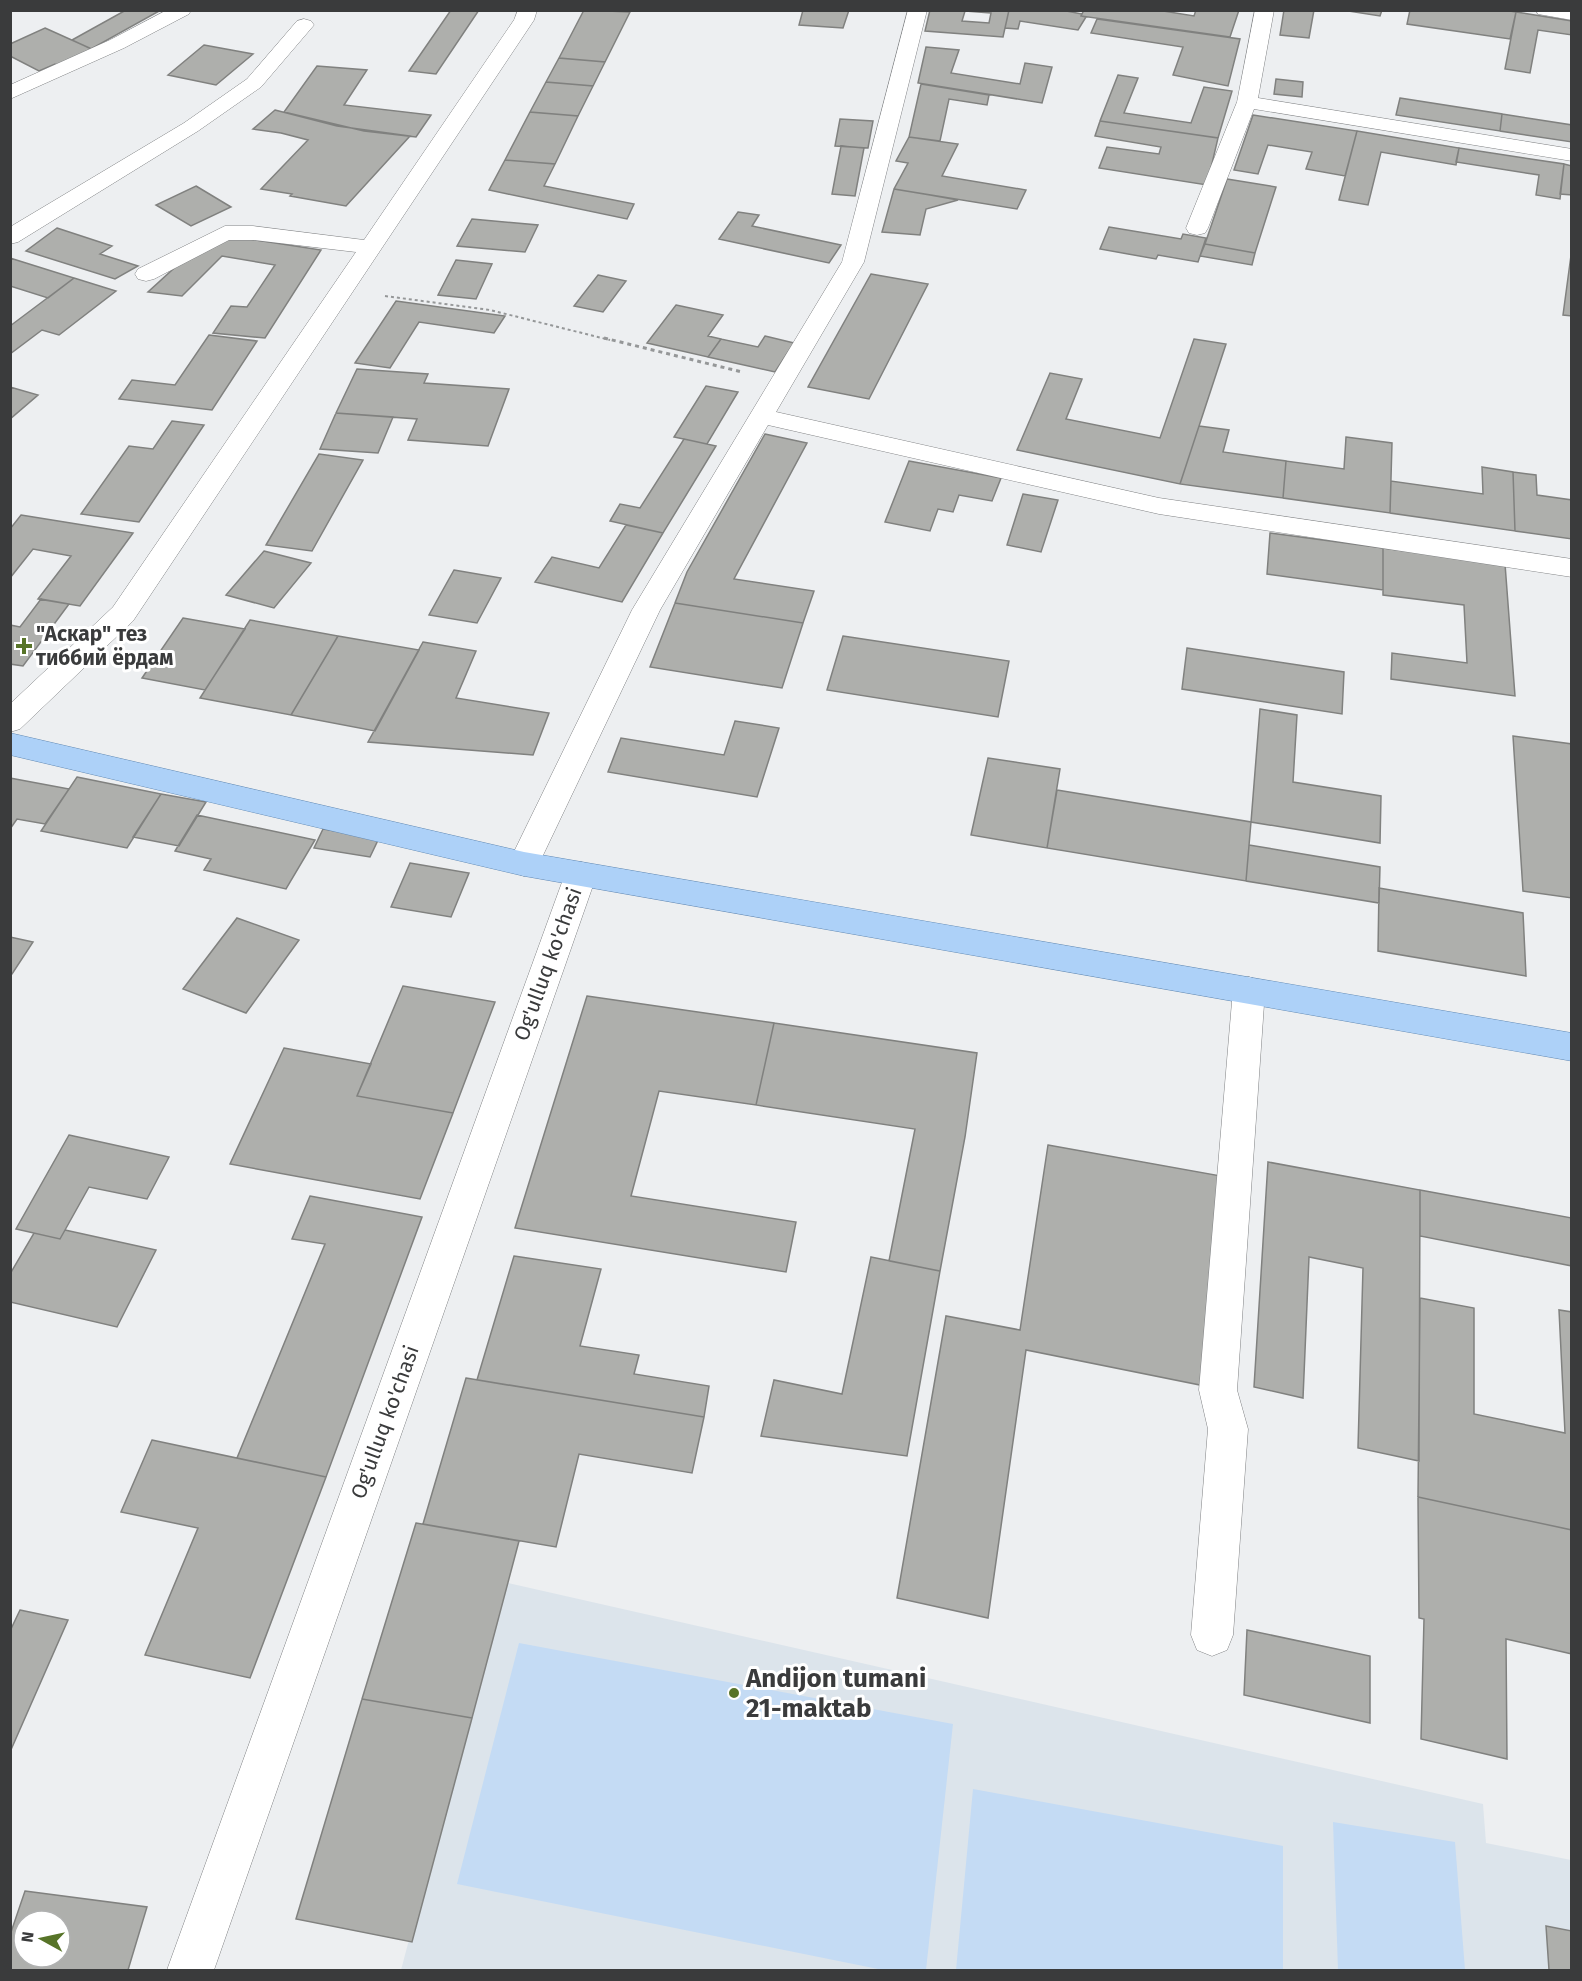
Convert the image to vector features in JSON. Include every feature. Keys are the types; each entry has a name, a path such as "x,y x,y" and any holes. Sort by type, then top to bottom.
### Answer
{"main road":[{"path":"10,744 524,864 1572,1047"}],"street":[{"path":"10,93 117,44 182,10"},
{"path":"10,722 123,614 524,20 528,10"},
{"path":"524,864 646,610 853,262 918,10"},
{"path":"1197,228 1247,102 1265,10"},
{"path":"1545,10 1572,14"},
{"path":"10,237 190,127 254,83 304,25"},
{"path":"1247,102 1572,155"},
{"path":"146,274 225,233 253,233 369,247"},
{"path":"760,416 1159,506 1572,568"},
{"name":"Og'ulluq ko'chasi","path":"200,1969 581,874"},
{"path":"1212,1635 1228,1429 1218,1390 1249,990"}],"path":[{"path":"341,291 490,309 739,371 779,384"}],"shaded area":[{"name":"Andijon tumani 21-maktab","path":"504,1582 1483,1804 1486,1843 1571,1860 1571,1970 401,1970"},
{"path":"519,1643 953,1724 926,1970 883,1970 457,1884"},
{"path":"973,1789 1283,1846 1283,1970 956,1970"},
{"path":"1333,1822 1455,1842 1465,1970 1338,1970"}],"building":[{"path":"126,10 161,10 91,49 72,40"},
{"path":"451,10 479,10 436,74 409,71"},
{"path":"584,10 630,12 605,62 559,58"},
{"path":"803,10 849,10 843,28 799,25"},
{"path":"930,10 1009,10 1003,37 925,31","holes":["965,11 991,13 989,23 962,21"]},
{"path":"1009,10 1061,10 1082,14 1081,16 1086,17 1078,30 1020,21 1018,29 1005,28"},
{"path":"1084,10 1157,10 1194,16 1196,10 1239,10 1230,37 1081,16"},
{"path":"1284,10 1314,10 1309,38 1280,35"},
{"path":"1342,10 1382,10 1380,16"},
{"path":"1410,10 1516,12 1510,39 1407,24"},
{"path":"1516,12 1572,21 1572,35 1538,30 1530,73 1505,69"},
{"path":"1097,19 1240,39 1228,86 1173,75 1183,47 1091,33"},
{"path":"45,28 94,50 58,66 55,64 39,71 10,56 10,44"},
{"path":"204,45 253,54 216,85 168,75"},
{"path":"926,47 959,50 951,73 1020,84 1025,63 1052,67 1042,103 918,83"},
{"path":"559,58 605,62 593,86 546,82"},
{"path":"317,66 367,70 344,105 431,115 416,137 364,131 284,112"},
{"path":"1118,75 1138,78 1124,113 1191,123 1204,87 1232,91 1218,138 1100,121"},
{"path":"1276,79 1303,82 1302,97 1274,94"},
{"path":"546,82 593,86 578,116 530,112"},
{"path":"921,84 989,95 987,105 949,99 940,141 909,137"},
{"path":"1400,98 1502,114 1500,131 1396,115"},
{"path":"275,110 337,126 410,136 346,206 290,196 292,194 261,189 308,140 253,129"},
{"path":"530,112 578,116 555,164 505,160"},
{"path":"1502,114 1572,125 1572,142 1500,131"},
{"path":"1253,115 1357,131 1345,176 1306,169 1312,152 1268,145 1258,174 1234,170"},
{"path":"840,119 873,121 868,148 835,146"},
{"path":"1100,121 1218,138 1207,185 1099,168 1107,147 1159,154 1161,147 1095,136"},
{"path":"1357,131 1459,148 1456,165 1381,152 1368,205 1339,200"},
{"path":"909,137 958,144 942,176 1026,190 1017,209 894,189 908,163 896,161"},
{"path":"841,146 864,148 855,196 832,194"},
{"path":"1459,148 1564,164 1560,199 1536,195 1539,175 1456,162"},
{"path":"505,160 555,164 544,186 634,204 627,219 489,190"},
{"path":"1564,164 1572,166 1572,195 1560,194"},
{"path":"1227,179 1276,187 1255,253 1205,244"},
{"path":"196,186 231,207 191,226 156,205"},
{"path":"894,189 958,200 926,209 920,235 882,232"},
{"path":"738,212 759,215 752,226 841,245 829,263 719,239"},
{"path":"472,219 538,225 525,252 457,246"},
{"path":"1109,227 1181,239 1183,234 1206,238 1198,262 1158,255 1156,259 1100,249"},
{"path":"57,228 112,246 100,254 138,266 115,279 26,251"},
{"path":"230,236 321,250 265,338 213,333 231,306 247,307 275,265 222,256 182,296 148,292 194,250"},
{"path":"1205,244 1255,253 1252,265 1200,256"},
{"path":"1572,248 1572,316 1563,315"},
{"path":"10,258 74,278 48,298 10,286"},
{"path":"456,260 492,264 476,299 438,295"},
{"path":"871,274 928,284 869,399 808,387"},
{"path":"598,275 626,281 603,312 574,306"},
{"path":"74,278 116,291 59,335 42,330 10,354 10,326"},
{"path":"396,301 505,316 494,333 419,322 390,368 355,363"},
{"path":"676,305 723,315 708,336 721,339 708,357 647,343"},
{"path":"209,335 257,341 212,410 119,399 132,380 175,385"},
{"path":"765,336 794,343 775,372 708,357 721,339 758,347"},
{"path":"1194,339 1226,344 1180,484 1017,450 1050,373 1082,379 1066,419 1160,438"},
{"path":"357,369 428,374 424,383 509,389 488,446 408,440 417,419 336,413"},
{"path":"706,386 738,392 707,444 674,437"},
{"path":"10,387 38,395 10,419"},
{"path":"336,413 393,417 378,453 320,449"},
{"path":"172,421 204,425 139,522 81,514 129,446 153,449"},
{"path":"1199,426 1229,430 1223,452 1286,461 1283,498 1180,484"},
{"path":"765,434 807,443 734,579 814,591 803,623 675,603 687,572"},
{"path":"1346,437 1392,443 1390,513 1283,498 1286,461 1344,469"},
{"path":"684,439 716,446 663,533 610,521 620,504 640,508"},
{"path":"319,454 363,460 312,551 266,545"},
{"path":"909,461 1001,478 992,501 959,495 953,512 938,509 930,531 885,522"},
{"path":"1482,467 1513,472 1515,531 1390,513 1391,481 1483,494"},
{"path":"1513,472 1536,475 1537,495 1572,500 1572,539 1515,531"},
{"path":"1023,494 1058,500 1041,552 1007,545"},
{"path":"21,515 133,533 80,606 38,599 71,556 33,549 10,578 10,529"},
{"path":"626,525 663,533 622,602 535,582 552,557 599,568"},
{"path":"1270,533 1383,548 1383,590 1267,574"},
{"path":"1383,548 1505,564 1515,696 1391,679 1392,653 1467,663 1464,605 1383,595"},
{"path":"264,551 311,563 274,608 226,595"},
{"path":"454,570 501,578 477,623 429,615"},
{"name":"\"Аскар\" тез тиббий ёрдам","path":"41,599 69,604 23,666 10,664 10,625 20,627"},
{"path":"675,603 803,623 782,688 650,667"},
{"path":"183,618 245,629 205,690 142,678"},
{"path":"250,620 338,636 291,715 200,698"},
{"path":"338,636 419,650 375,731 291,715"},
{"path":"843,636 1009,661 998,717 827,690"},
{"path":"423,642 476,651 456,698 549,713 533,755 368,742"},
{"path":"1187,648 1344,672 1342,714 1182,689"},
{"path":"1260,709 1297,715 1293,782 1381,796 1380,843 1251,822"},
{"path":"735,721 779,728 757,797 608,772 621,738 724,755"},
{"path":"1513,736 1572,744 1572,898 1523,891"},
{"path":"988,758 1060,769 1047,848 971,835"},
{"path":"77,777 161,794 127,848 41,831"},
{"path":"10,778 69,789 45,824 17,819 10,829"},
{"path":"1057,790 1251,822 1246,881 1047,848"},
{"path":"161,794 206,802 179,846 133,837"},
{"path":"197,815 315,840 286,889 204,870 211,859 175,851"},
{"path":"323,829 379,838 370,857 314,848"},
{"path":"1249,845 1380,867 1379,903 1246,881"},
{"path":"410,863 469,873 451,917 391,907"},
{"path":"1379,888 1523,913 1526,976 1378,951"},
{"path":"237,918 299,940 246,1013 183,989"},
{"path":"10,937 33,942 12,974 10,974"},
{"path":"403,986 495,1002 453,1113 357,1096"},
{"path":"587,996 774,1023 756,1105 659,1091 631,1196 796,1222 786,1272 515,1228"},
{"path":"774,1023 977,1053 965,1137 940,1271 889,1261 915,1129 756,1105"},
{"path":"284,1048 371,1064 357,1096 453,1113 420,1199 230,1164"},
{"path":"69,1135 169,1157 147,1199 89,1187 60,1239 16,1229"},
{"path":"1048,1145 1221,1176 1205,1386 1026,1350 988,1618 897,1598 946,1316 1020,1330"},
{"path":"1268,1162 1420,1190 1419,1461 1358,1448 1363,1268 1309,1257 1303,1398 1254,1387"},
{"path":"1420,1190 1572,1218 1572,1266 1420,1236"},
{"path":"310,1196 422,1217 326,1477 237,1458 325,1244 292,1239"},
{"path":"65,1230 156,1250 117,1327 10,1302 10,1274 34,1233 60,1239"},
{"path":"514,1256 601,1269 580,1346 639,1355 634,1374 709,1386 704,1417 477,1380"},
{"path":"871,1257 940,1271 907,1456 761,1436 774,1380 842,1394"},
{"path":"1420,1298 1474,1308 1474,1414 1565,1433 1559,1310 1572,1312 1572,1530 1418,1497"},
{"path":"466,1378 704,1417 692,1473 579,1454 556,1547 423,1524"},
{"path":"152,1440 326,1477 250,1678 145,1655 198,1528 121,1512"},
{"path":"1418,1497 1572,1530 1572,1654 1506,1639 1507,1759 1421,1739 1424,1619 1419,1618"},
{"path":"416,1523 519,1541 472,1718 362,1699"},
{"path":"20,1610 68,1620 10,1752 10,1631"},
{"path":"1247,1630 1370,1656 1370,1723 1244,1695"},
{"path":"362,1699 472,1718 412,1942 296,1919"},
{"path":"25,1891 147,1907 128,1970 10,1970 12,1929 12,1969 72,1969 72,1909 19,1909"},
{"path":"1546,1926 1572,1931 1572,1970 1549,1970"}],"place":[{"name":"\"Аскар\" тез тиббий ёрдам","path":"24,646"},
{"name":"Andijon tumani 21-maktab","path":"734,1693"}]}
